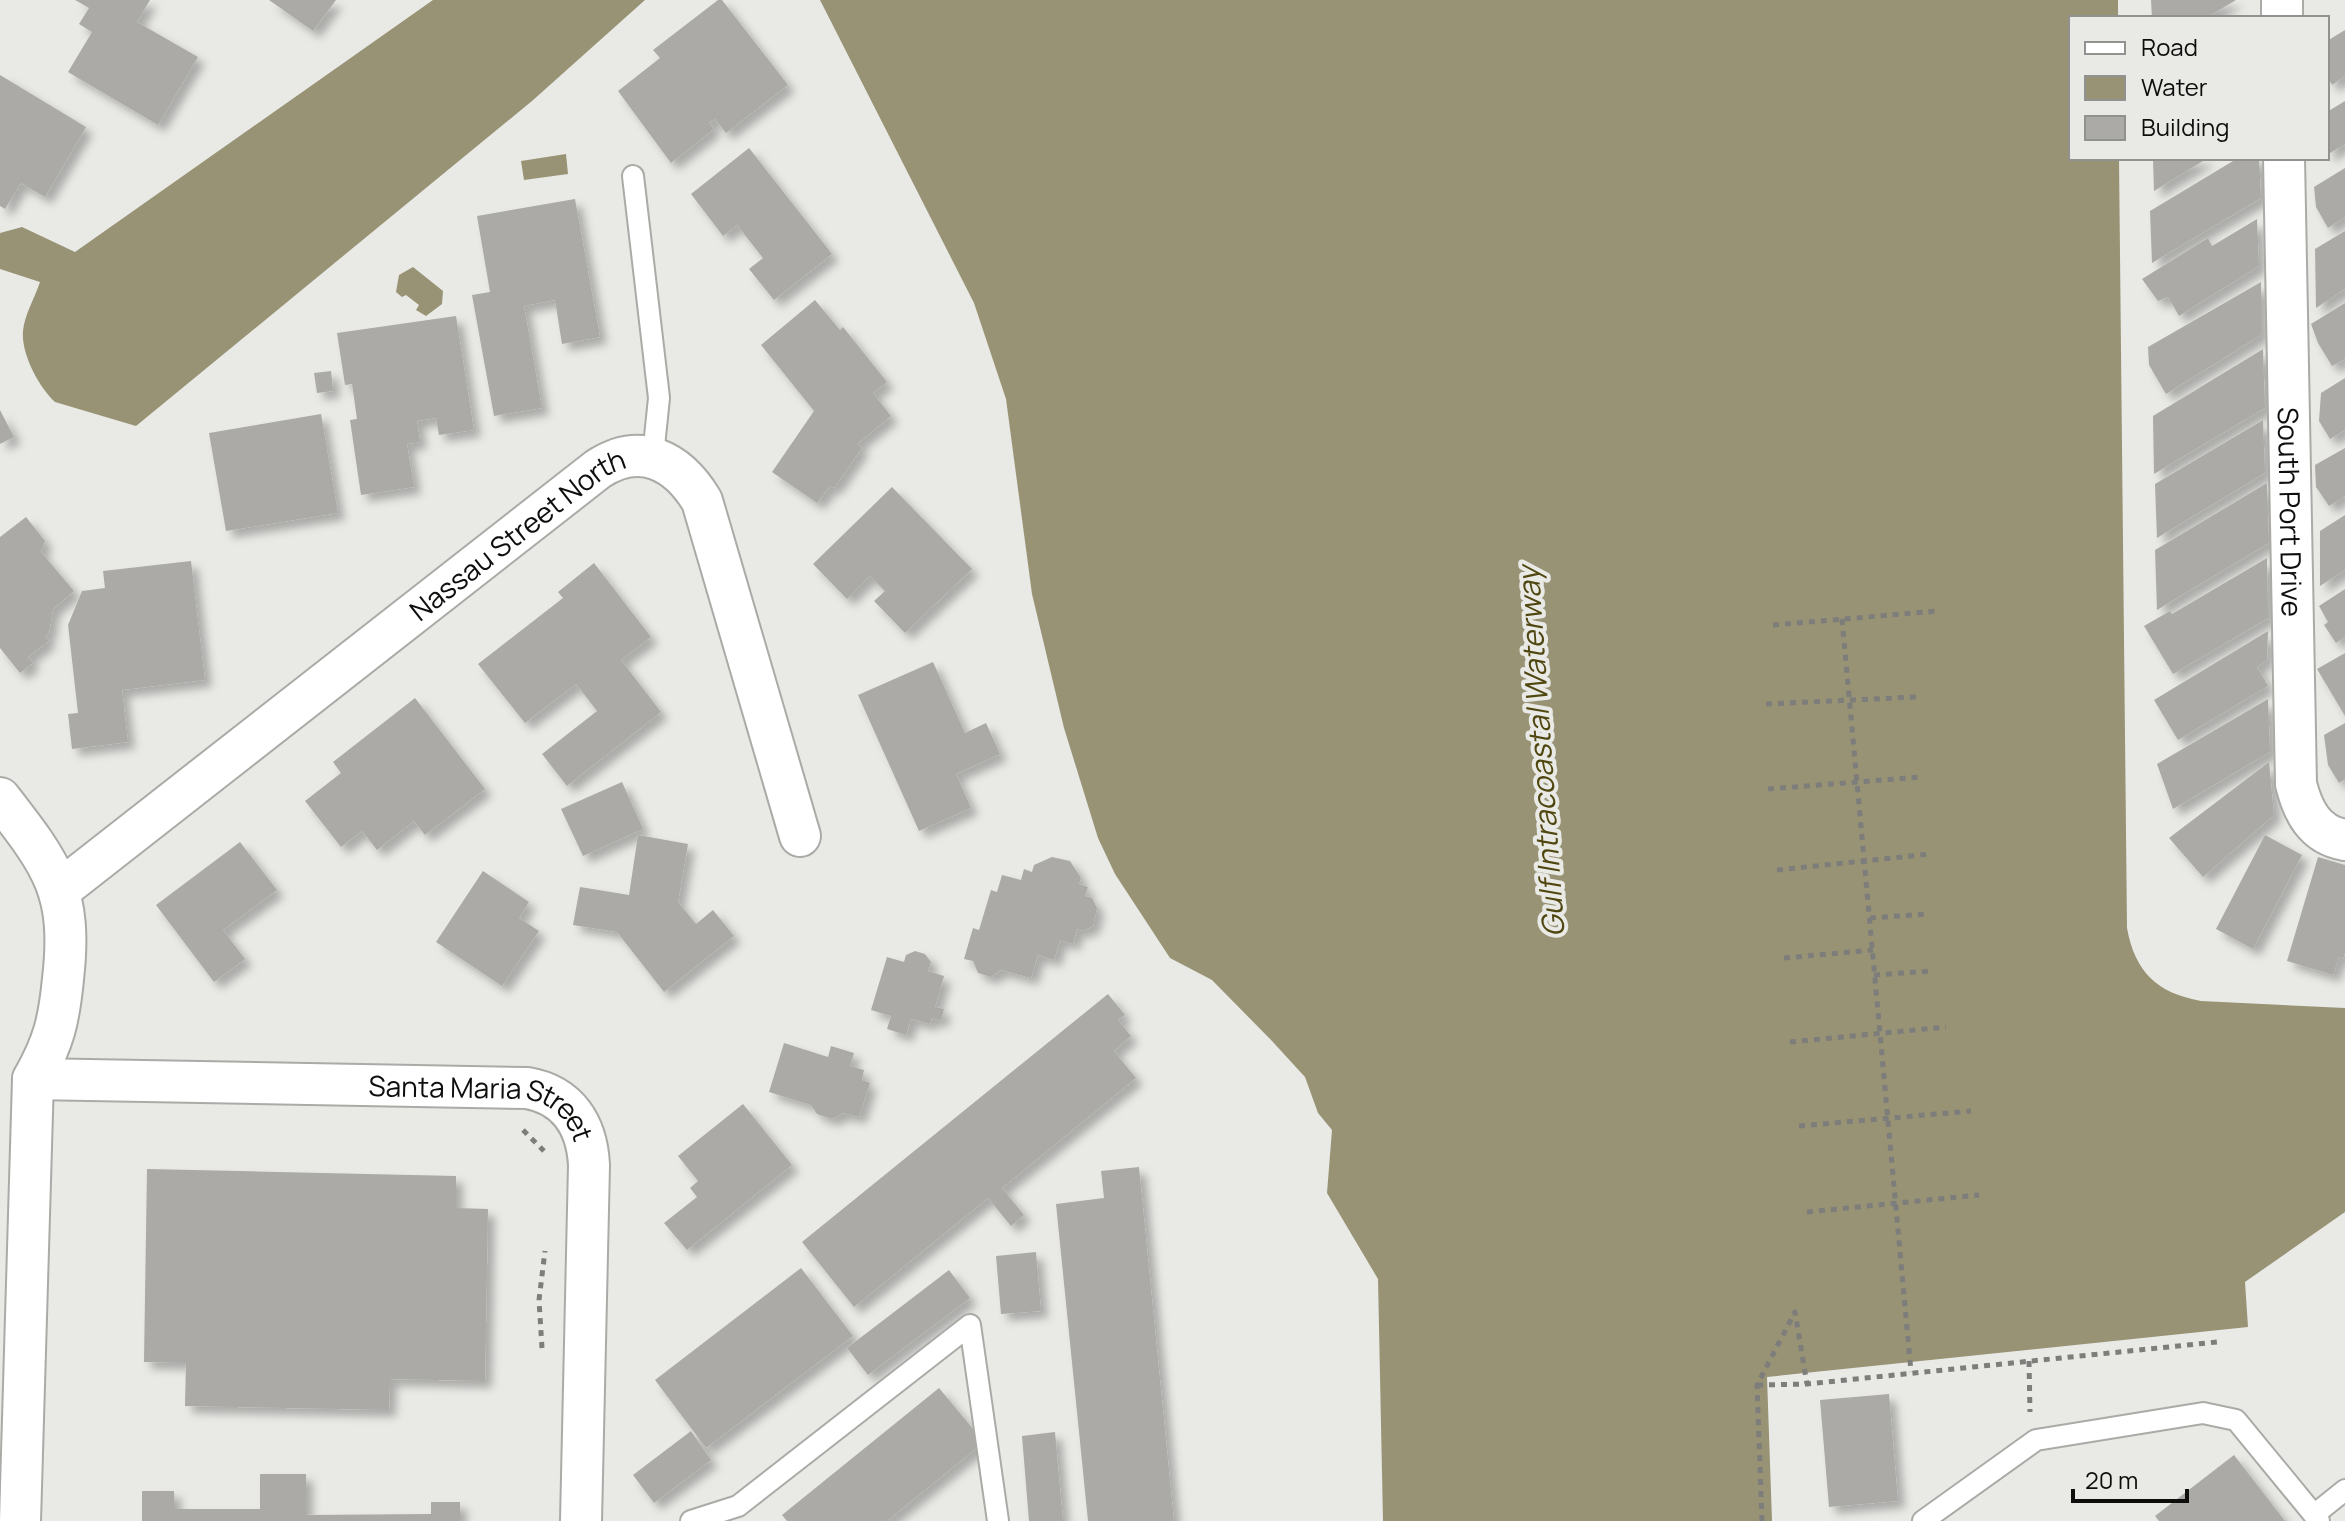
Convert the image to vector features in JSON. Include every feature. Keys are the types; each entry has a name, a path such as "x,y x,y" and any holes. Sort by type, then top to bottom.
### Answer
{"street":[{"name":"South Port Drive","path":"2284,160 2296,784 2310,821 2329,836 2345,840"},
{"name":"Nassau Street North","path":"60,890 598,469 623,457 653,456 680,471 702,501 800,836"},
{"path":"0,798 36,844 60,890 68,939 59,1022 50,1049 33,1079 0,1105"},
{"path":"20,1521 33,1079"},
{"name":"Santa Maria Street","path":"33,1079 527,1088 547,1094 566,1106 585,1134 589,1165 581,1521"}],"lane":[{"path":"633,176 659,398 653,456"},
{"path":"691,1521 744,1514 970,1325 998,1521"},
{"path":"1923,1521 2036,1440 2203,1413 2236,1420 2317,1517 2345,1490"}],"path":[{"path":"1773,625 1938,611"},
{"path":"1842,619 1911,1372"},
{"path":"1766,704 1916,697"},
{"path":"1768,789 1921,777"},
{"path":"1777,870 1930,854"},
{"path":"1870,918 1927,914"},
{"path":"1784,958 1873,950"},
{"path":"1874,975 1932,971"},
{"path":"1790,1042 1946,1027"},
{"path":"1799,1126 1971,1111"},
{"path":"512,1125 528,1132 548,1156"},
{"path":"1807,1212 1979,1195"},
{"path":"542,1356 539,1300 546,1248"},
{"path":"1762,1521 1757,1385 1795,1312 1807,1384"},
{"path":"1757,1385 1807,1384 2217,1342"},
{"path":"2029,1361 2030,1415 2036,1440"}],"water":[{"path":"433,0 645,0 532,101 136,426 55,402 32,370 23,340 25,319 40,282 0,269 0,233 22,227 75,252"},
{"name":"Gulf Intracoastal Waterway","path":"820,0 2118,0 2118,16 2069,16 2069,160 2119,160 2127,928 2142,968 2160,986 2172,992 2201,1001 2345,1008 2345,1212 2245,1282 2248,1327 1767,1377 1772,1521 1383,1521 1378,1279 1327,1193 1332,1130 1318,1113 1305,1077 1272,1041 1212,980 1170,958 1115,874 1098,838 1064,728 1032,594 1006,399 974,303"},
{"path":"566,154 568,174 524,180 521,161"},
{"path":"413,267 443,291 442,304 426,316 416,310 419,305 396,292 399,275"}],"building":[{"path":"75,0 150,0 137,22 198,57 158,125 68,72 92,32 79,24 89,8"},
{"path":"269,0 336,0 313,31"},
{"path":"722,0 788,85 726,133 715,119 709,123 714,129 671,163 618,91 660,58 653,50"},
{"path":"2151,0 2236,0 2209,16 2152,16"},
{"path":"2345,30 2345,76 2332,85 2329,80 2329,40"},
{"path":"0,75 86,127 45,197 21,183 5,209 0,206"},
{"path":"2345,101 2345,144 2329,154 2329,111"},
{"path":"749,148 832,254 774,300 749,269 763,258 737,225 723,236 691,194"},
{"path":"2153,160 2205,160 2154,191"},
{"path":"2235,160 2259,160 2261,198 2152,263 2150,211"},
{"path":"2345,168 2345,217 2328,228 2316,207 2314,187"},
{"path":"575,199 600,337 562,344 555,300 524,306 542,408 494,416 472,295 490,292 477,216"},
{"path":"2257,219 2259,266 2179,316 2168,297 2158,301 2142,279 2208,238 2212,246"},
{"path":"2345,231 2345,289 2316,308 2315,249"},
{"path":"2261,282 2261,335 2166,394 2149,365 2148,347"},
{"path":"815,300 840,330 843,327 887,382 873,393 891,416 857,444 862,448 834,488 830,486 817,503 772,472 814,411 761,345"},
{"path":"2345,303 2345,359 2332,366 2311,324"},
{"path":"456,316 474,430 439,435 436,418 417,421 420,442 407,444 414,487 361,495 350,420 357,419 352,384 345,385 337,333"},
{"path":"2263,349 2265,408 2154,474 2153,416"},
{"path":"331,371 333,391 317,393 314,373"},
{"path":"2345,378 2345,430 2330,439 2319,421 2321,393"},
{"path":"0,410 14,437 0,444"},
{"path":"321,414 338,513 226,531 209,433"},
{"path":"2263,420 2265,473 2157,538 2155,484"},
{"path":"2345,448 2345,496 2329,506 2316,487 2315,465"},
{"path":"2267,483 2269,543 2157,610 2155,550"},
{"path":"892,487 972,569 905,633 874,601 885,591 870,576 847,599 813,564"},
{"path":"2345,515 2345,570 2320,586 2320,531"},
{"path":"26,517 45,541 41,552 74,591 53,609 49,633 45,636 49,641 28,657 33,663 20,673 0,648 0,537"},
{"path":"2267,558 2268,618 2173,674 2144,626 2170,611 2172,614"},
{"path":"191,561 205,680 122,690 128,742 72,749 68,714 78,713 68,625 82,591 105,588 103,571"},
{"path":"594,563 651,637 621,660 661,712 567,786 542,754 597,711 576,684 525,723 478,664 563,598 558,592"},
{"path":"2345,589 2345,637 2336,643 2324,625 2328,622 2319,606"},
{"path":"2268,631 2267,660 2257,667 2268,686 2178,740 2154,700"},
{"path":"2345,653 2345,716 2317,669"},
{"path":"933,662 965,733 986,723 1000,754 956,774 971,808 919,831 858,695"},
{"path":"415,698 485,789 425,835 414,821 377,850 362,831 341,847 305,801 341,773 333,762"},
{"path":"2268,699 2270,752 2173,809 2157,764"},
{"path":"2345,723 2345,779 2339,783 2328,765 2324,735"},
{"path":"2269,762 2274,815 2203,877 2169,838"},
{"path":"622,782 643,829 583,856 561,809"},
{"path":"638,835 688,844 678,902 696,924 713,910 734,936 664,992 617,932 573,925 580,887 629,895"},
{"path":"2265,835 2302,855 2253,949 2216,929"},
{"path":"240,842 277,890 223,930 245,959 214,982 156,905"},
{"path":"1052,857 1070,861 1081,878 1079,884 1088,887 1085,896 1092,898 1097,908 1093,926 1083,931 1077,929 1073,944 1060,940 1054,960 1038,955 1031,978 1001,970 991,977 978,973 973,961 964,959 973,928 979,930 991,890 997,892 1002,875 1021,880 1024,869 1032,872 1034,865"},
{"path":"2318,857 2345,865 2345,953 2343,959 2339,957 2333,975 2287,961"},
{"path":"483,871 529,902 519,918 539,931 502,986 436,942"},
{"path":"915,951 925,954 931,962 928,971 944,976 935,1007 944,1009 941,1021 932,1018 930,1024 911,1019 906,1035 887,1029 891,1016 871,1010 887,957 904,962 906,955"},
{"path":"1108,994 1125,1015 1118,1020 1131,1036 1114,1051 1136,1078 1002,1188 1024,1215 1011,1226 988,1198 854,1307 802,1242"},
{"path":"784,1043 828,1057 831,1046 854,1053 850,1066 864,1070 862,1080 870,1083 859,1117 843,1113 832,1119 817,1114 811,1105 769,1092"},
{"path":"743,1104 792,1165 687,1250 664,1223 697,1197 690,1188 698,1181 678,1156"},
{"path":"1139,1167 1174,1521 1088,1521 1056,1204 1104,1198 1101,1171"},
{"path":"147,1169 456,1176 456,1208 488,1209 485,1381 390,1379 389,1410 185,1406 186,1363 144,1362"},
{"path":"1036,1252 1041,1311 1001,1314 996,1256"},
{"path":"801,1268 853,1336 706,1448 655,1380"},
{"path":"949,1270 970,1298 868,1375 847,1348"},
{"path":"939,1388 984,1442 887,1521 787,1521 782,1515"},
{"path":"1889,1394 1898,1501 1829,1507 1820,1400"},
{"path":"691,1431 711,1460 654,1503 633,1475"},
{"path":"1055,1432 1063,1521 1029,1521 1022,1436"},
{"path":"2234,1455 2285,1521 2159,1521 2155,1516"},
{"path":"260,1474 306,1474 306,1515 431,1514 431,1502 460,1502 460,1521 142,1521 142,1491 174,1491 175,1509 260,1509"}]}
